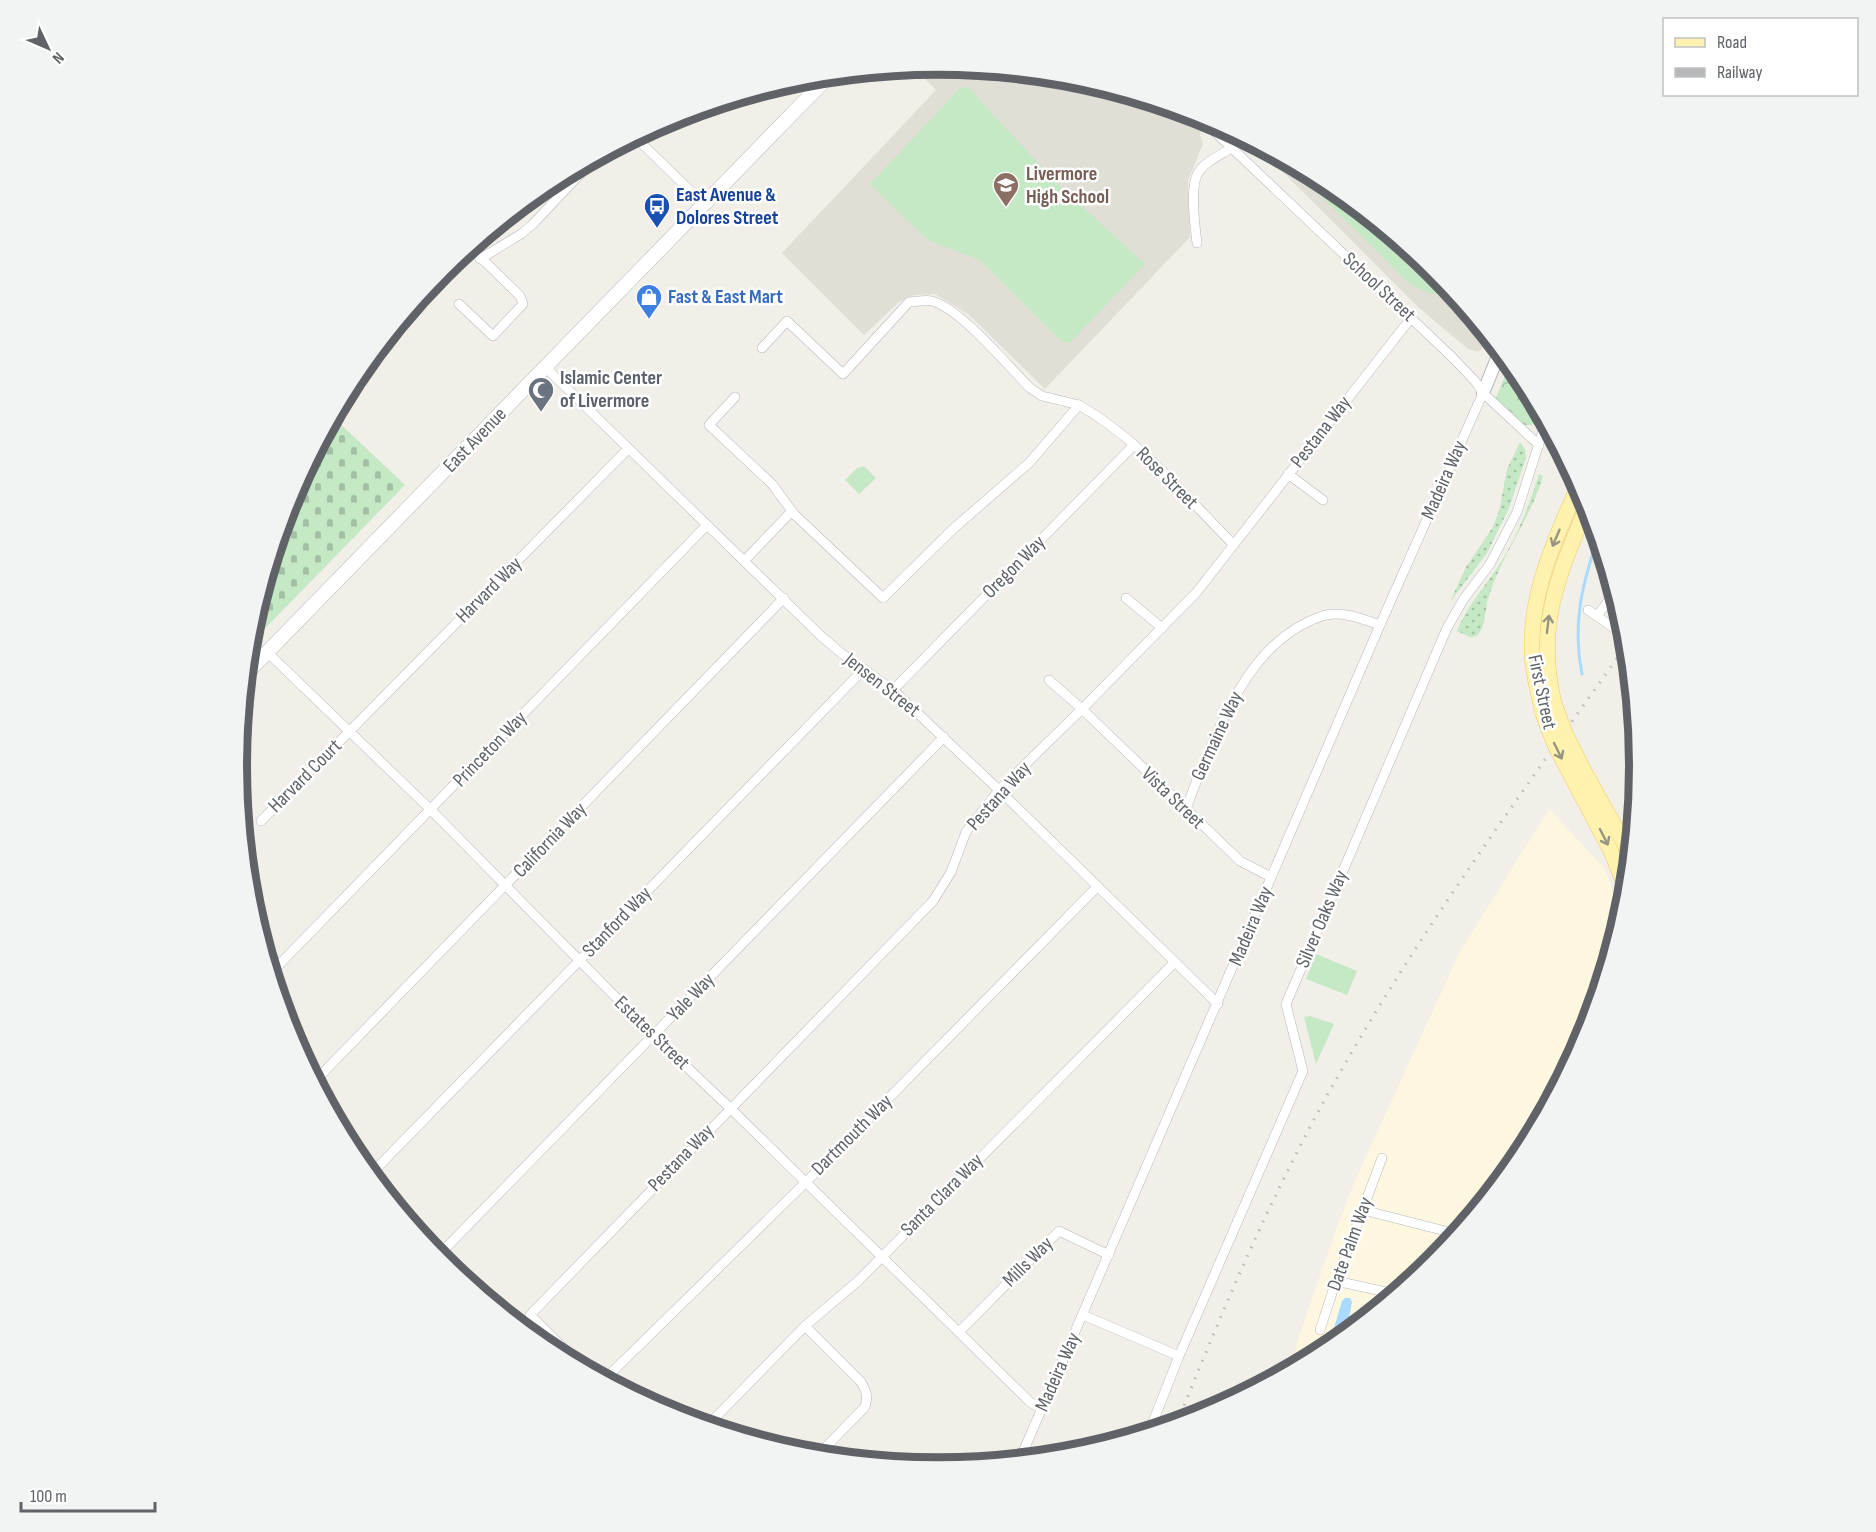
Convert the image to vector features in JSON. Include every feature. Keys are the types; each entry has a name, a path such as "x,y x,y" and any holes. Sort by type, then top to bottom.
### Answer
{"main road":[{"name":"East Avenue","path":"255,665 820,85"},
{"name":"First Street","path":"1574,497 1549,555 1538,590 1534,612 1532,652 1535,678 1548,709 1565,734 1581,780 1620,874"},
{"name":"First Street","path":"1548,709 1546,654 1548,622 1561,569 1582,518"},
{"name":"First Street","path":"1581,780 1624,845"}],"street":[{"name":"School Street","path":"1218,135 1452,357 1475,381 1482,393 1539,445"},
{"path":"641,142 704,204"},
{"path":"1197,243 1194,188 1197,174 1231,148"},
{"path":"480,259 533,224 577,177"},
{"path":"459,304 493,336 523,304 520,296 475,253"},
{"name":"Rose Street","path":"762,348 787,321 843,374 909,302 930,300 947,307 962,318 1030,388 1042,396 1079,405 1096,415 1134,445 1233,544"},
{"name":"Pestana Way","path":"560,1345 530,1315 933,901 951,872 966,832 999,790 1196,592 1411,318"},
{"path":"1482,393 1496,359"},
{"name":"Jensen Street","path":"545,368 821,636 893,690 944,737 1218,1004"},
{"name":"Madeira Way","path":"1023,1452 1482,393"},
{"path":"735,397 709,425 772,484 792,511 882,598 953,529 1029,463 1079,405"},
{"name":"Silver Oaks Way","path":"1153,1422 1179,1356 1303,1071 1286,1004 1447,628 1463,600 1490,564 1506,537 1517,512 1542,432"},
{"name":"Oregon Way","path":"893,690 1134,445"},
{"name":"Harvard Way","path":"349,732 628,449"},
{"path":"1288,474 1323,500"},
{"path":"744,561 792,511"},
{"name":"Princeton Way","path":"277,966 707,525"},
{"name":"California Way","path":"320,1076 784,598"},
{"path":"1126,598 1162,628"},
{"path":"1597,616 1608,601"},
{"path":"1588,610 1614,628"},
{"name":"Germaine Way","path":"1186,810 1231,702 1259,661 1275,645 1294,630 1323,616 1336,614 1353,616 1380,625"},
{"name":"Estates Street","path":"267,652 431,810 653,1035 1030,1402 1042,1409"},
{"name":"Stanford Way","path":"376,1168 864,669"},
{"name":"Vista Street","path":"1049,680 1240,861 1271,877"},
{"name":"Harvard Court","path":"261,821 349,732"},
{"name":"Yale Way","path":"445,1250 944,737"},
{"name":"Dartmouth Way","path":"610,1374 805,1183 1097,887"},
{"name":"Santa Clara Way","path":"713,1419 805,1326 858,1281 1175,962"},
{"name":"Date Palm Way","path":"1320,1330 1382,1158"},
{"path":"1363,1210 1449,1232"},
{"name":"Mills Way","path":"959,1332 1059,1231 1109,1255"},
{"path":"1336,1281 1386,1292"},
{"path":"1083,1315 1179,1356"},
{"path":"805,1326 861,1382 866,1390 865,1407 825,1447"}],"shaded area":[{"name":"Livermore High School","path":"921,75 983,76 1028,81 1073,88 1117,99 1201,128 1200,135 1203,144 1188,180 1190,237 1045,389 968,314 935,294 914,295 899,302 864,335 782,253 936,90"},
{"path":"1273,162 1322,191 1394,246 1458,310 1485,343 1482,349 1478,352 1468,349 1418,307"},
{"path":"1549,809 1605,869 1616,901 1592,988 1558,1072 1513,1150 1458,1222 1394,1286 1322,1341 1293,1359 1354,1183 1460,952"}],"green space":[{"path":"968,87 1057,183 1145,264 1070,343 1062,342 980,260 928,240 870,184 960,88"},
{"path":"1305,181 1361,219 1416,273 1431,281 1444,295 1429,293 1407,281"},
{"path":"1506,373 1536,421 1532,425 1525,425 1496,398"},
{"path":"339,422 405,485 260,634 284,544 318,460"},
{"path":"1520,442 1525,449 1526,458 1509,508 1487,553 1450,602 1466,567 1493,527 1500,507 1507,469"},
{"path":"864,466 876,478 859,494 845,480 857,468"},
{"path":"1539,474 1543,476 1538,491 1501,565 1489,596 1480,631 1477,636 1470,637 1457,631 1470,606 1510,546"},
{"path":"1316,954 1357,971 1347,995 1306,979"},
{"path":"1310,1016 1334,1024 1316,1064 1304,1017"}],"water":[{"path":"1350,1298 1352,1302 1348,1322 1332,1333 1342,1301"}],"waterway":[{"path":"1582,674 1578,621 1583,588 1594,550"}],"railway":[{"path":"1182,1412 1264,1220 1303,1140 1358,1042 1469,868 1620,654"}],"place":[{"name":"Livermore High School","path":"1006,208"},
{"name":"East Avenue & Dolores Street","path":"657,229"},
{"name":"Fast & East Mart","path":"649,320"},
{"name":"Islamic Center of Livermore","path":"541,413"}]}
